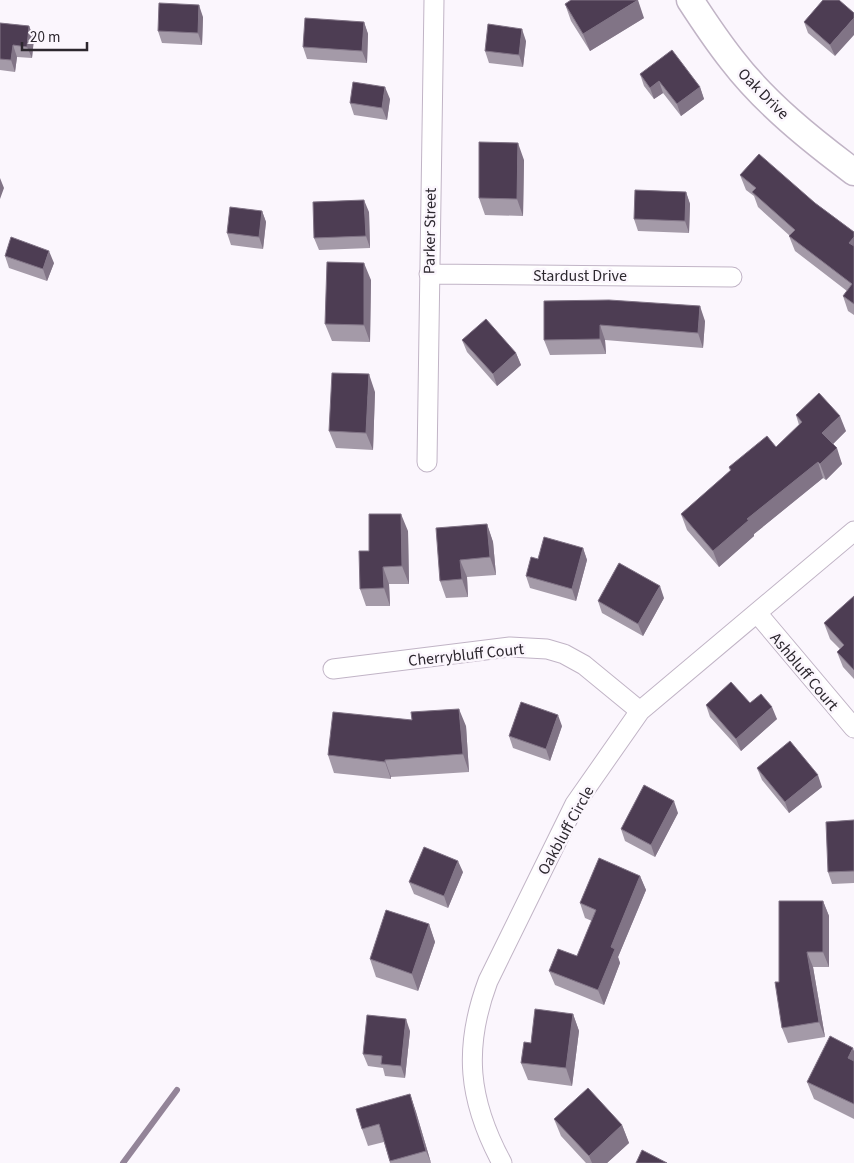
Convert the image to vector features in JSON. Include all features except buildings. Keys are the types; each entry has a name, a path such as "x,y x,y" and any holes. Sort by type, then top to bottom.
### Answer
{"street":[{"name":"Parker Street","path":"427,462 428,274 434,0"},
{"name":"Oak Drive","path":"690,0 732,61 756,88 780,111 854,172"},
{"name":"Stardust Drive","path":"428,274 732,277"},
{"name":"Oakbluff Circle","path":"502,1163 484,1126 476,1101 471,1070 472,1037 477,1010 488,981 575,804 640,711 854,531"},
{"name":"Ashbluff Court","path":"757,613 854,728"},
{"name":"Cherrybluff Court","path":"333,669 510,647 548,649 564,654 584,665 640,711"}],"waterway":[{"path":"123,1163 177,1090"}]}
